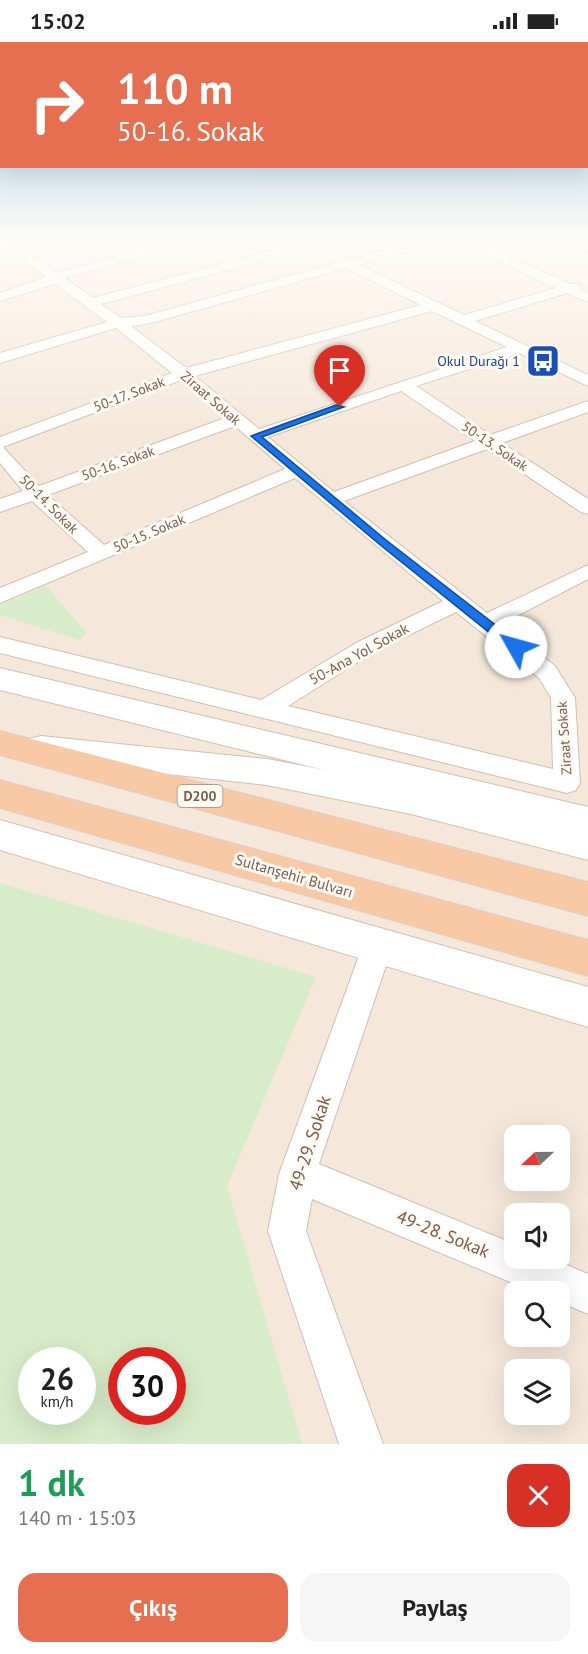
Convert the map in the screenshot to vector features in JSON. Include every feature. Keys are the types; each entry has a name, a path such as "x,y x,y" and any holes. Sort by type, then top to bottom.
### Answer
{"highway":[{"name":"D200","path":"2,744 588,899"},
{"name":"Sultanşehir Bulvarı","path":"0,794 588,958"}],"main road":[{"path":"0,679 588,821"},
{"path":"2,744 267,772 411,800 588,845"},
{"path":"0,835 588,1007"}],"street":[{"name":"Ziraat Sokak","path":"94,305 183,374 331,499 547,672 563,698 567,783 263,710"},
{"path":"0,358 118,323 146,320 200,305"},
{"path":"463,320 512,305"},
{"path":"434,306 588,381"},
{"name":"50-17. Sokak","path":"0,443 183,374 434,306"},
{"path":"255,436 403,385 521,348"},
{"name":"50-13. Sokak","path":"403,385 588,507"},
{"path":"331,499 588,406"},
{"name":"50-16. Sokak","path":"0,506 236,420"},
{"name":"50-14. Sokak","path":"0,452 35,493 101,554"},
{"name":"50-15. Sokak","path":"0,596 297,471"},
{"path":"485,623 588,571"},
{"name":"50-Ana Yol Sokak","path":"263,710 366,647 458,602"},
{"path":"0,645 263,710"},
{"name":"49-29. Sokak","path":"361,1444 287,1232 297,1174 378,945"},
{"name":"49-28. Sokak","path":"297,1174 588,1294"}],"shaded area":[{"path":"0,305 588,305 588,1444 0,1444"}],"green space":[{"path":"46,586 87,633 79,640 0,615 0,605"},
{"path":"0,883 316,977 227,1186 302,1444 0,1444"}],"place":[{"name":"Okul Durağı 1","path":"543,361"}],"route":[{"path":"340,407 255,436 382,542 516,647"}]}
